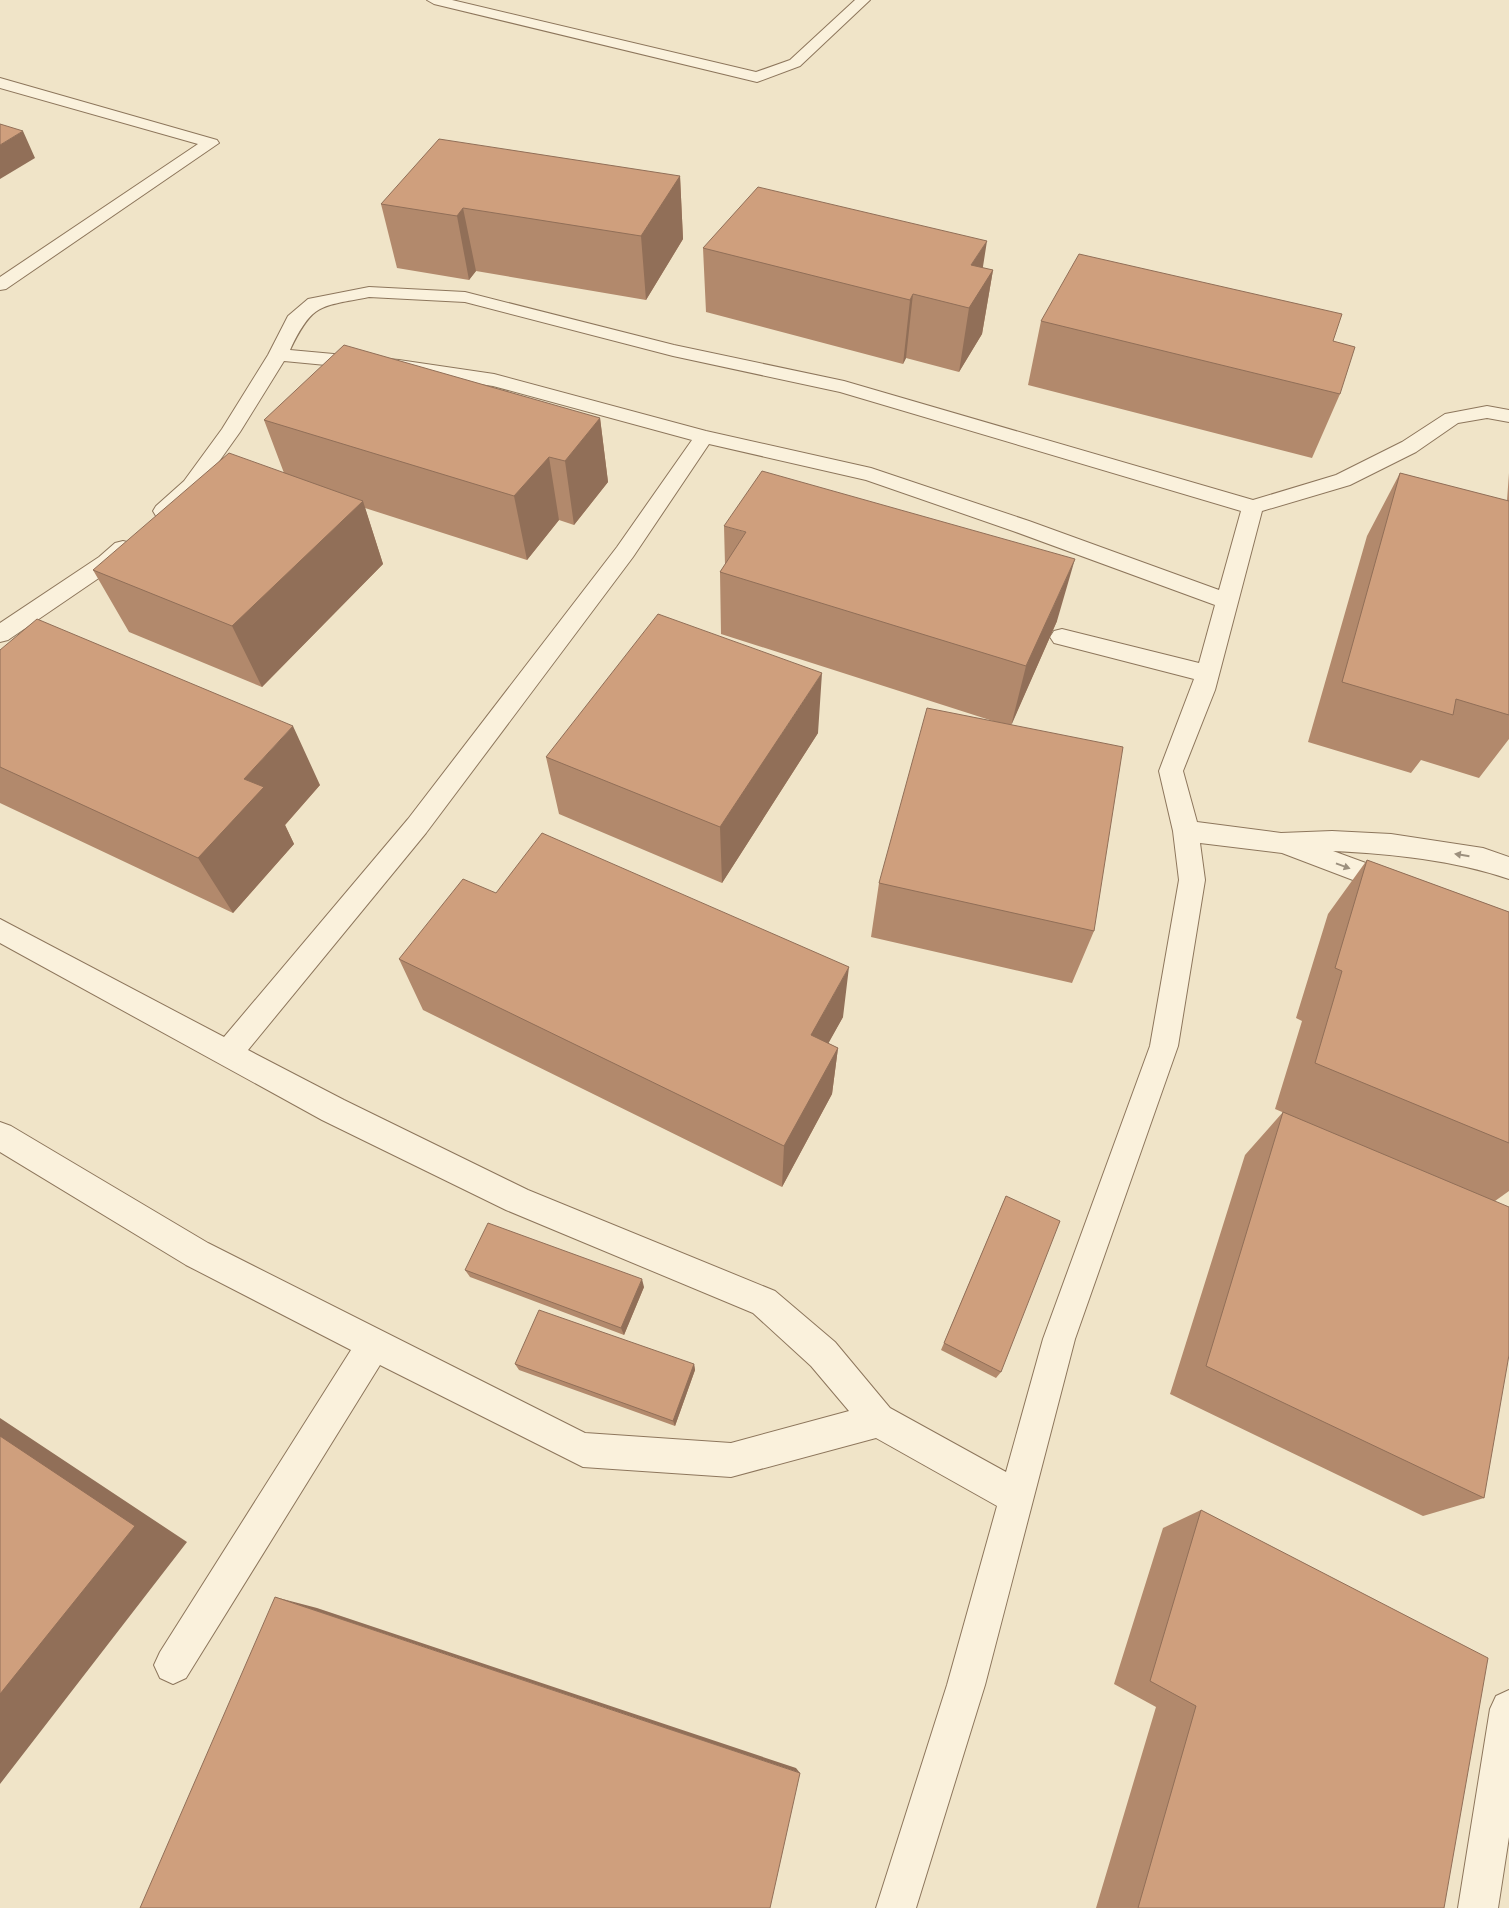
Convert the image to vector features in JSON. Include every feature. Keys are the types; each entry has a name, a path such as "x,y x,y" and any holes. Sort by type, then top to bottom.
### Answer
{"lane":[{"path":"434,0 757,77 796,63 863,0"},
{"path":"0,83 211,143 0,285"},
{"path":"0,634 107,562 190,486 230,432 278,355 295,320 314,303 369,292 465,298 673,350 844,387 1253,507 1343,480 1409,448 1452,418 1487,412 1509,416"},
{"path":"278,355 399,366 494,380 704,437 871,475 1021,526 1227,601"},
{"path":"228,1053 417,826 626,552 704,437"},
{"path":"896,1908 966,1685 1059,1339 1164,1046 1192,880 1186,831 1171,771 1207,674 1253,507"},
{"path":"1062,638 1207,674"},
{"path":"1186,831 1281,843 1332,841 1391,844 1483,859 1509,868"},
{"path":"1281,843 1415,893"},
{"path":"0,930 333,1110 517,1200 764,1302 823,1354 878,1420 1017,1498"},
{"path":"0,1136 197,1254 582,1450 731,1460 878,1420"},
{"path":"174,1665 374,1344"},
{"path":"1478,1908 1509,1709"}],"building":[{"path":"0,124 23,131 0,145"},
{"path":"439,139 680,176 641,236 463,208 457,216 381,204"},
{"path":"758,187 987,241 971,265 993,270 969,308 913,294 910,300 703,248"},
{"path":"1079,254 1342,314 1333,341 1355,347 1340,394 1041,321"},
{"path":"344,345 600,418 565,461 549,457 514,496 264,420"},
{"path":"229,453 363,501 232,626 93,570"},
{"path":"762,471 1075,559 1026,666 720,572 746,532 724,526"},
{"path":"1400,473 1509,501 1509,715 1456,699 1453,715 1342,682"},
{"path":"658,614 822,673 720,827 546,757"},
{"path":"37,619 293,726 244,779 264,787 198,858 0,767 0,650"},
{"path":"927,708 1123,747 1094,931 879,883"},
{"path":"542,833 849,967 811,1035 838,1048 784,1146 399,959 463,879 496,893"},
{"path":"1367,860 1509,912 1509,1143 1315,1063 1342,971 1335,968"},
{"path":"1283,1112 1509,1207 1509,1355 1484,1498 1206,1366"},
{"path":"1006,1196 1060,1221 1001,1372 944,1343"},
{"path":"488,1223 642,1279 621,1328 465,1270"},
{"path":"539,1310 694,1364 673,1421 515,1364"},
{"path":"0,1436 135,1526 0,1694"},
{"path":"1201,1510 1488,1658 1444,1908 1138,1908 1196,1706 1150,1681"},
{"path":"275,1597 800,1773 770,1908 140,1908"}]}
